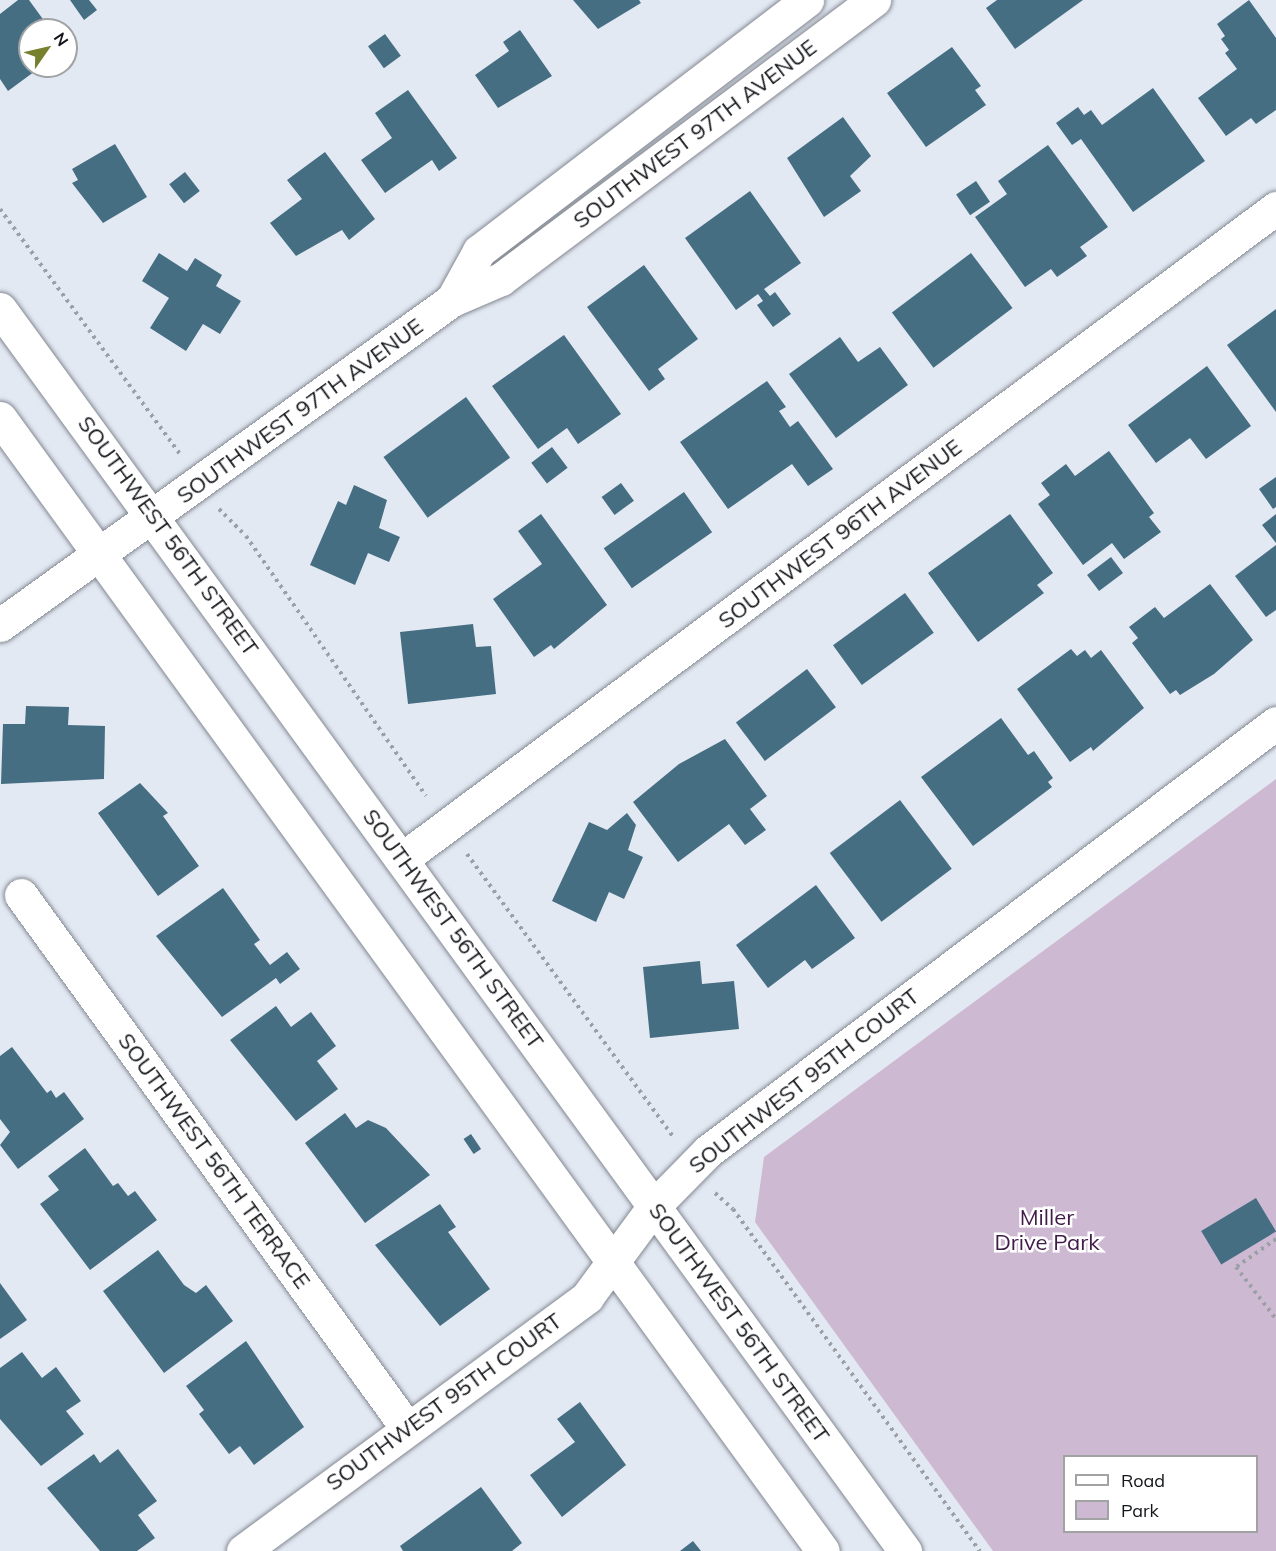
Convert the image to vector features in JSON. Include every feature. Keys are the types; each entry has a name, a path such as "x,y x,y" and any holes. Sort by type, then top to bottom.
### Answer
{"street":[{"name":"SOUTHWEST 97TH AVENUE","path":"452,300 479,251 807,0"},
{"name":"SOUTHWEST 97TH AVENUE","path":"0,625 154,517 452,300 501,279 874,0"},
{"name":"SOUTHWEST 96TH AVENUE","path":"402,859 1276,208"},
{"name":"SOUTHWEST 56TH STREET","path":"0,309 154,517 905,1551"},
{"path":"0,418 823,1551"},
{"name":"SOUTHWEST 95TH COURT","path":"243,1551 587,1297 615,1264 654,1206 708,1151 1276,723"},
{"name":"SOUTHWEST 56TH TERRACE","path":"21,895 407,1428"}],"path":[{"path":"0,209 165,433"},
{"path":"227,521 246,536 425,794"},
{"path":"471,859 667,1128"},
{"path":"715,1193 733,1209 980,1551"},
{"path":"1276,1239 1236,1268 1276,1319"}],"green space":[{"name":"Miller Drive Park","path":"1276,779 1276,1551 993,1551 755,1222 764,1157"}],"building":[{"path":"18,0 29,0 42,18 18,18 18,78 26,78 8,91 0,79 0,14"},
{"path":"70,0 89,0 97,10 84,20"},
{"path":"573,0 639,0 641,3 598,29"},
{"path":"997,0 1083,0 1015,49 986,8"},
{"path":"1249,0 1276,38 1276,110 1256,124 1251,118 1226,136 1198,98 1237,69 1225,53 1229,50 1221,39 1225,36 1217,24"},
{"path":"520,30 552,76 498,108 475,75 509,51 503,42"},
{"path":"385,34 401,56 384,68 368,46"},
{"path":"952,47 981,86 975,90 986,105 926,147 887,93"},
{"path":"1153,88 1205,161 1133,212 1081,139 1072,145 1056,123 1078,107 1084,115 1091,110 1102,125"},
{"path":"408,90 457,158 439,171 432,160 385,193 361,160 392,138 375,113"},
{"path":"843,117 871,156 850,176 861,191 824,217 787,158"},
{"path":"115,144 147,197 103,223 72,183 78,180 72,169"},
{"path":"1048,145 1108,227 1080,247 1087,256 1057,277 1051,269 1025,287 975,217 1007,194 998,181"},
{"path":"325,152 375,219 349,240 342,230 296,256 270,223 302,199 287,180"},
{"path":"185,172 200,191 184,203 169,184"},
{"path":"976,181 990,202 970,215 956,194"},
{"path":"750,191 801,263 764,289 770,296 775,292 791,314 773,327 757,305 763,301 758,294 736,310 685,238"},
{"path":"159,253 187,271 195,258 222,275 216,286 241,301 220,334 203,324 186,351 150,328 169,298 142,281"},
{"path":"971,253 1013,308 933,368 892,313"},
{"path":"644,265 698,339 658,369 665,379 649,391 587,307"},
{"path":"1276,309 1276,412 1227,345"},
{"path":"564,335 621,414 578,444 567,428 538,449 492,386"},
{"path":"840,337 858,362 880,347 908,385 836,438 789,374"},
{"path":"1207,366 1251,426 1206,459 1190,438 1156,463 1128,425"},
{"path":"767,381 786,407 779,411 790,427 798,421 833,469 808,486 792,464 728,509 680,442"},
{"path":"466,397 510,458 428,518 383,457"},
{"path":"552,447 568,468 547,483 531,463"},
{"path":"1109,451 1154,513 1149,517 1161,532 1124,559 1112,543 1083,565 1038,504 1050,495 1041,483 1066,464 1075,476"},
{"path":"1276,477 1276,507 1273,509 1259,489"},
{"path":"621,483 634,501 615,515 602,497"},
{"path":"354,485 387,500 379,528 400,537 389,562 368,553 355,585 310,565 338,501 346,505"},
{"path":"684,492 712,532 632,588 604,548"},
{"path":"541,514 607,605 554,649 551,645 534,657 493,599 542,564 518,531"},
{"path":"1010,514 1053,573 1037,585 1044,593 978,642 928,573"},
{"path":"1276,514 1276,543 1262,525"},
{"path":"1276,545 1276,610 1266,617 1235,576"},
{"path":"1111,557 1123,573 1099,591 1087,575"},
{"path":"1210,584 1253,640 1214,674 1180,695 1176,690 1170,694 1132,643 1138,638 1129,627 1155,607 1164,618"},
{"path":"905,593 934,633 862,685 833,645"},
{"path":"473,624 476,647 491,646 496,694 408,704 400,632"},
{"path":"1071,649 1077,656 1085,650 1091,658 1101,650 1144,708 1093,751 1091,747 1070,762 1017,689"},
{"path":"807,669 836,707 765,761 736,723"},
{"path":"26,706 69,707 68,725 105,726 104,779 1,784 3,724 25,724"},
{"path":"1001,718 1028,755 1034,751 1053,778 1048,782 1052,787 973,846 921,777"},
{"path":"725,739 767,796 750,809 766,830 745,845 729,824 678,862 633,802 679,764"},
{"path":"140,783 168,813 163,816 199,866 158,896 98,813"},
{"path":"900,800 952,869 881,922 830,853"},
{"path":"627,813 636,825 628,850 643,857 624,899 609,892 596,922 552,901 589,822 607,830"},
{"path":"816,885 855,938 812,969 805,960 768,988 736,945"},
{"path":"223,888 260,940 254,944 270,965 287,952 300,969 280,984 276,978 222,1017 156,936"},
{"path":"700,961 702,984 734,981 739,1029 650,1038 643,967"},
{"path":"276,1006 291,1027 311,1012 336,1046 317,1061 338,1089 296,1121 230,1040"},
{"path":"12,1047 47,1093 51,1090 56,1098 64,1092 84,1119 18,1169 0,1145 10,1132 0,1119 0,1056"},
{"path":"345,1113 356,1128 368,1120 386,1128 430,1175 365,1223 305,1143"},
{"path":"471,1134 481,1149 474,1154 464,1139"},
{"path":"85,1148 113,1186 118,1183 128,1196 135,1191 157,1220 90,1270 40,1204 59,1190 48,1176"},
{"path":"1256,1198 1276,1231 1221,1264 1201,1231"},
{"path":"440,1204 456,1227 448,1232 490,1289 440,1326 375,1245"},
{"path":"158,1250 184,1285 196,1293 206,1285 233,1321 164,1373 103,1291"},
{"path":"0,1283 27,1320 0,1339"},
{"path":"246,1341 304,1427 254,1465 240,1446 229,1454 199,1414 204,1410 186,1386"},
{"path":"22,1352 42,1378 56,1367 81,1401 66,1411 84,1434 41,1466 0,1419 0,1368"},
{"path":"580,1402 626,1465 562,1517 530,1475 575,1442 557,1419"},
{"path":"118,1449 157,1501 138,1515 155,1538 137,1551 100,1551 47,1488 94,1454 100,1463"},
{"path":"481,1487 522,1543 512,1551 403,1551 400,1546"},
{"path":"693,1541 701,1551 680,1551"}]}
